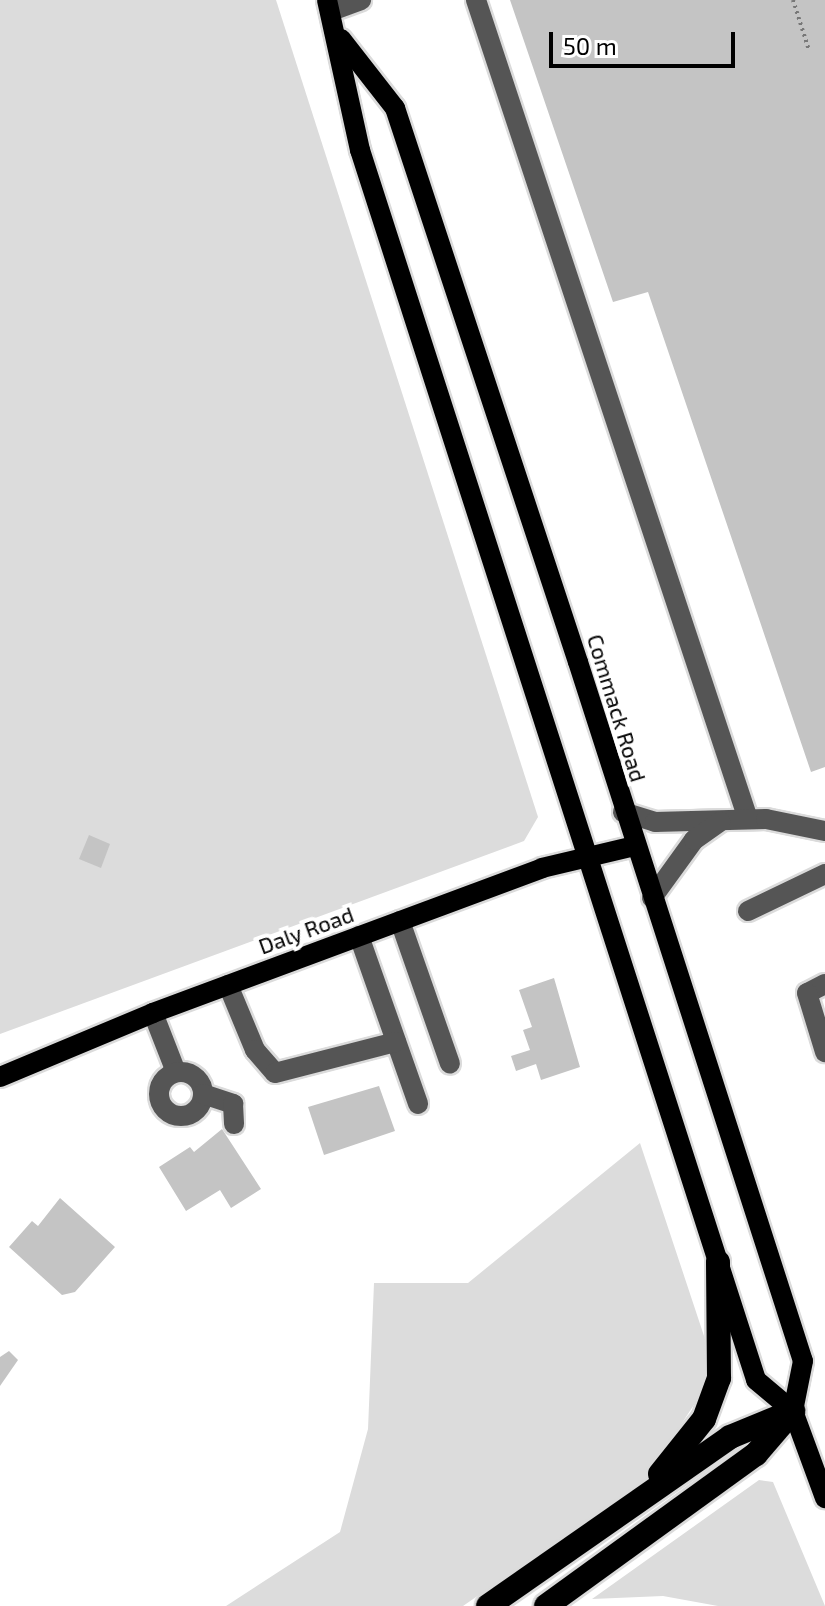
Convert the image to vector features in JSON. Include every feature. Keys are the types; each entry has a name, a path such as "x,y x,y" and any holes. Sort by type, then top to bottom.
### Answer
{"highway":[{"path":"630,1503 681,1452 711,1400 721,1357 718,1262"},
{"path":"488,1606 630,1503 747,1427 793,1411"},
{"path":"546,1606 756,1454 793,1411"}],"main road":[{"name":"Commack Road","path":"329,6 339,36 360,150 756,1380 793,1411 825,1498"},
{"name":"Commack Road","path":"339,36 395,108 803,1361 793,1411"},
{"name":"Daly Road","path":"0,1077 153,1013 400,921 585,855 634,846"}],"lane":[{"path":"329,6 361,0"},
{"path":"476,0 748,819"},
{"path":"623,812 655,822 748,819 825,831"},
{"path":"652,898 694,840 724,820"},
{"path":"748,911 825,874"},
{"path":"400,921 450,1064"},
{"path":"359,936 418,1104"},
{"path":"825,984 807,993 825,1052"},
{"path":"228,985 255,1050 275,1073 396,1042"},
{"path":"153,1013 176,1072"},
{"path":"176,1072 196,1078 203,1094 233,1104 234,1124"},
{"path":"176,1072 160,1087 163,1108 176,1116 190,1114 203,1094"}],"path":[{"path":"793,0 809,50"}],"shaded area":[{"path":"0,0 276,0 538,817 524,841 0,1034"},
{"path":"640,1143 708,1348 705,1375 712,1377 645,1480 463,1606 226,1606 340,1532 368,1429 374,1283 468,1283"},
{"path":"759,1480 773,1482 825,1606 718,1606 663,1596 592,1599"}],"building":[{"path":"510,0 825,0 825,767 811,772 648,292 613,302"},
{"path":"89,835 110,844 101,868 79,859"},
{"path":"554,978 580,1067 541,1080 536,1064 516,1071 511,1056 530,1050 523,1030 532,1027 519,990"},
{"path":"379,1086 395,1131 324,1155 308,1107"},
{"path":"222,1129 261,1189 231,1208 220,1190 186,1211 159,1167 190,1147 194,1152"},
{"path":"60,1198 115,1247 75,1292 62,1295 9,1247 32,1221 38,1226"},
{"path":"9,1351 18,1360 0,1386 0,1357"}]}
